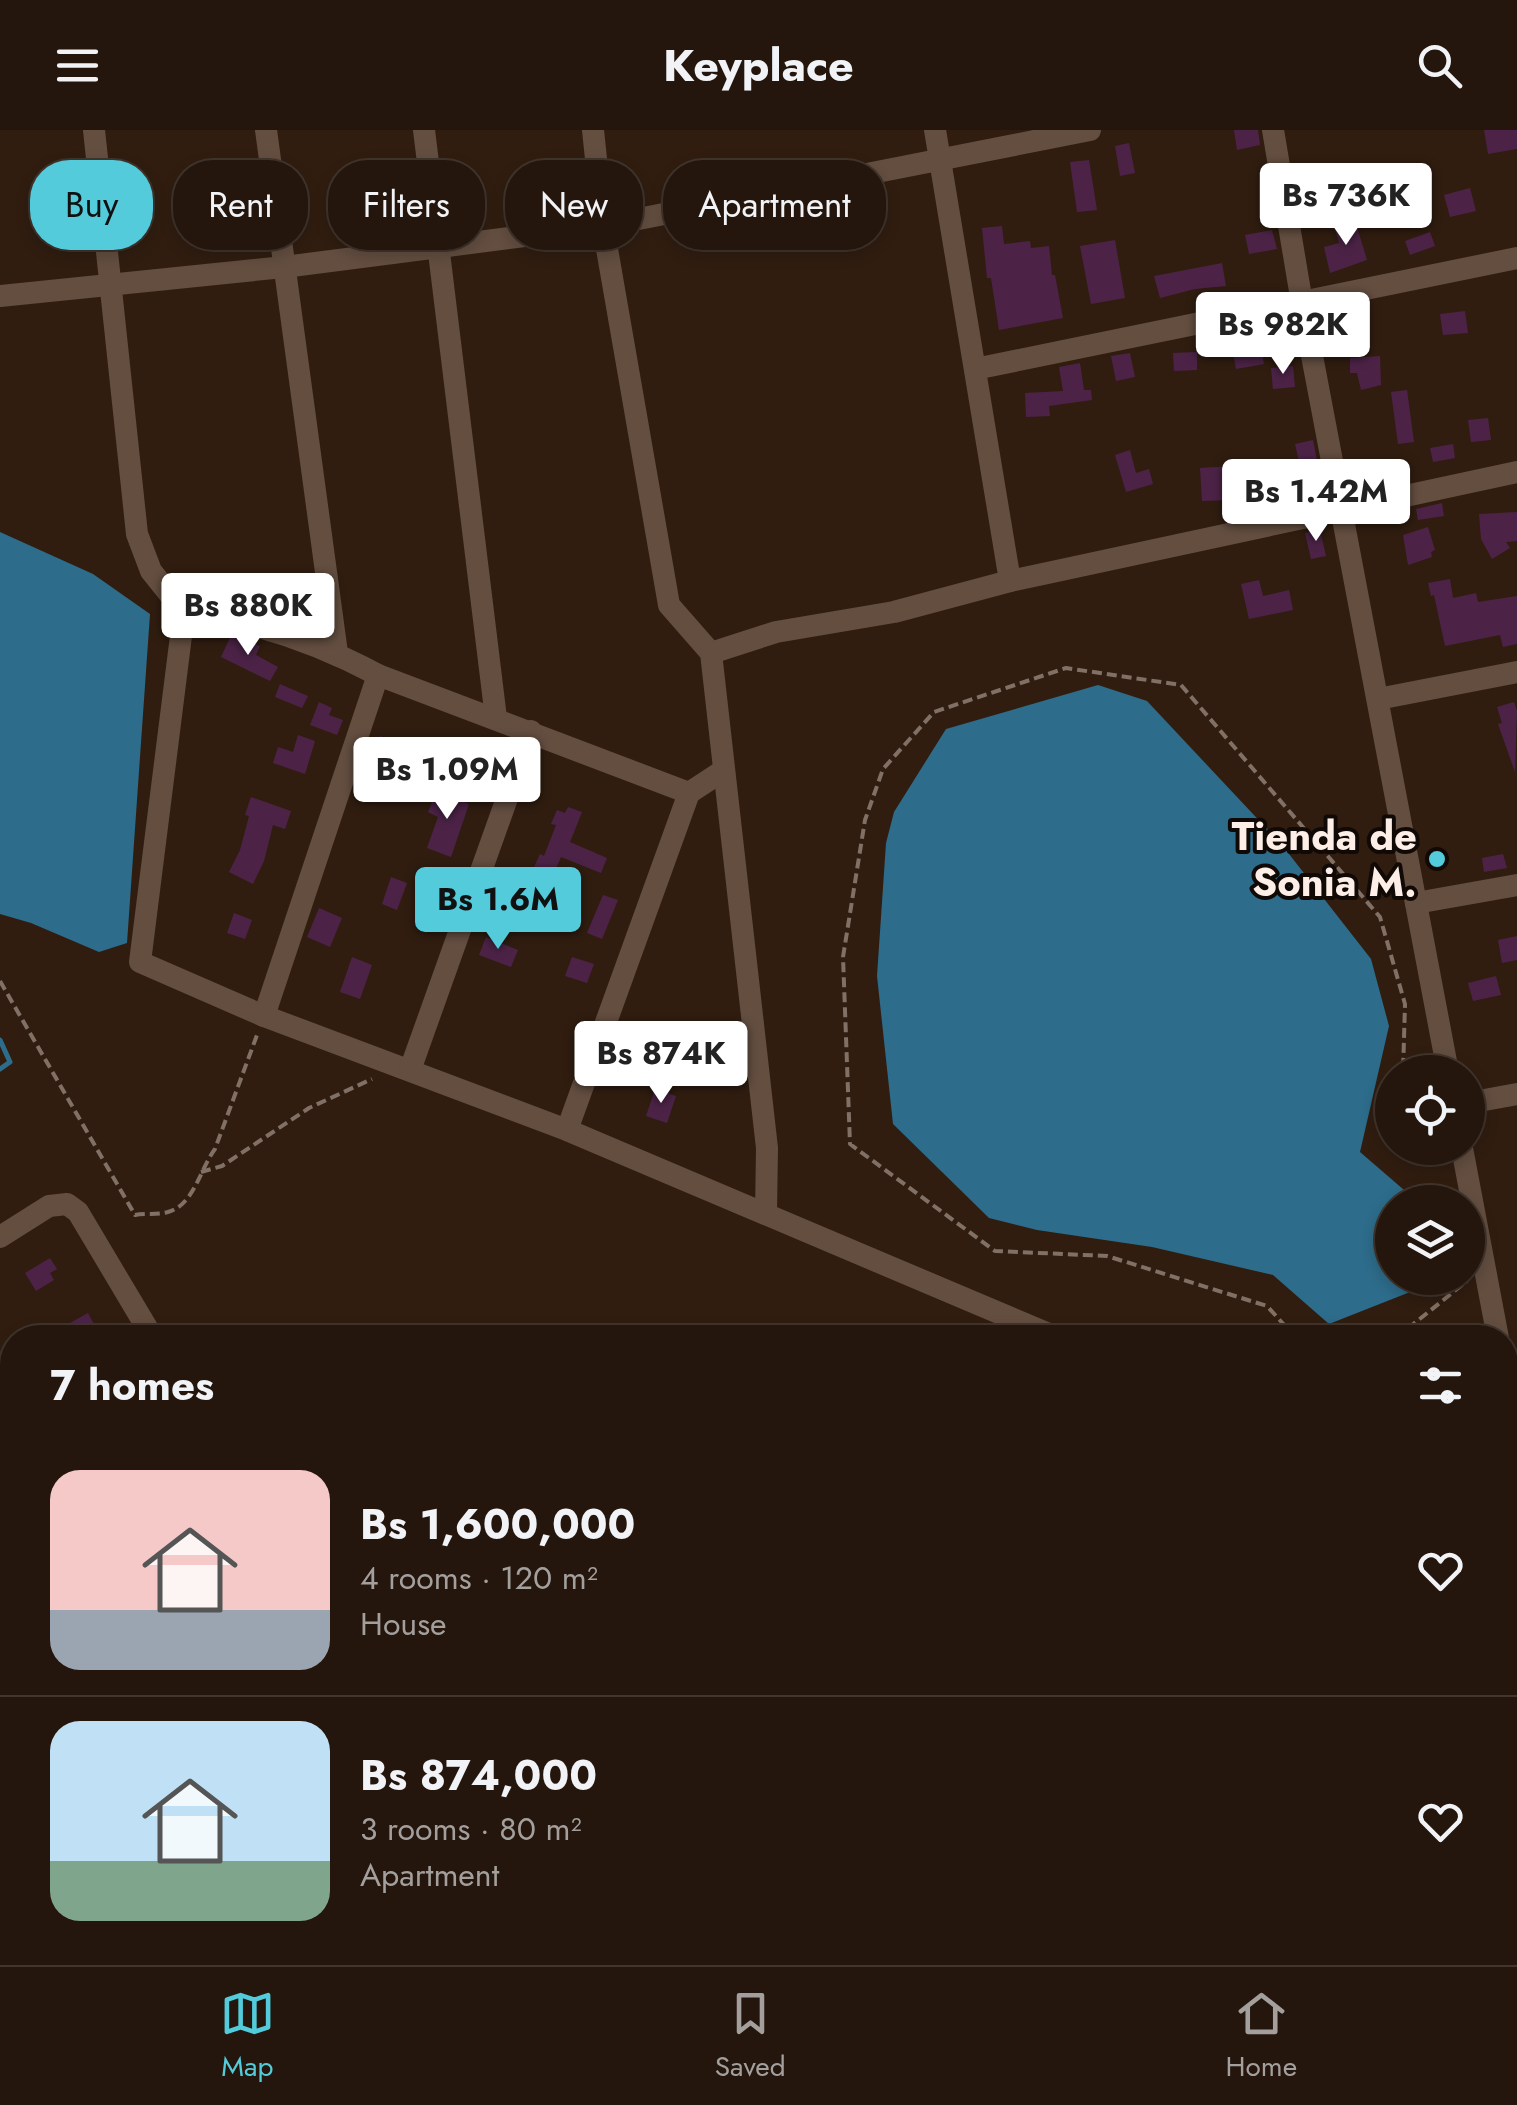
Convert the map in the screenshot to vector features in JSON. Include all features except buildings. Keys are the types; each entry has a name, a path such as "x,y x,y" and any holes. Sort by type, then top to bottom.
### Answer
{"street":[{"path":"94,130 136,534 151,571 184,612 226,617 337,653 378,675 689,792"},
{"path":"266,130 337,653"},
{"path":"424,130 428,160"},
{"path":"593,130 596,160"},
{"path":"935,130 1010,581"},
{"path":"643,218 1090,130"},
{"path":"1273,130 1302,303 1445,1055"},
{"path":"0,296 409,250"},
{"path":"438,250 496,718"},
{"path":"607,250 670,605 711,653 766,1148 766,1213"},
{"path":"975,368 1517,258"},
{"path":"711,653 776,632 894,612 1010,581 1517,472"},
{"path":"184,612 140,962 264,1016 567,1130 1028,1325"},
{"path":"1378,699 1517,672"},
{"path":"264,1016 378,675"},
{"path":"410,1070 531,731"},
{"path":"567,1130 689,792 724,770"},
{"path":"1416,903 1517,886"},
{"path":"1485,1100 1517,1094"},
{"path":"0,1237 49,1206 67,1204 78,1212 145,1325"},
{"path":"1485,1271 1495,1325"},
{"path":"1492,1307 1517,1302"}],"path":[{"path":"1284,1325 1266,1306 1107,1256 994,1251 850,1144 843,956 865,820 883,769 934,712 1066,668 1181,686 1380,917 1404,1004 1403,1055"},
{"path":"0,981 136,1216 172,1212 193,1192 200,1172 215,1150 264,1016"},
{"path":"200,1172 240,1156 309,1108 369,1080 410,1070"},
{"path":"1412,1325 1449,1295"}],"water":[{"path":"0,532 93,574 150,614 127,943 99,952 0,914"},
{"path":"1098,685 1147,701 1282,845 1371,959 1389,1026 1382,1055 1375,1055 1375,1087 1360,1152 1398,1185 1375,1185 1375,1295 1403,1295 1329,1324 1273,1275 1152,1247 1037,1230 989,1218 893,1124 877,976 886,843 894,812 946,729"}],"waterway":[{"path":"0,1040 10,1062 0,1069"}],"place":[{"name":"Tienda de Sonia M.","path":"1437,859"}]}
